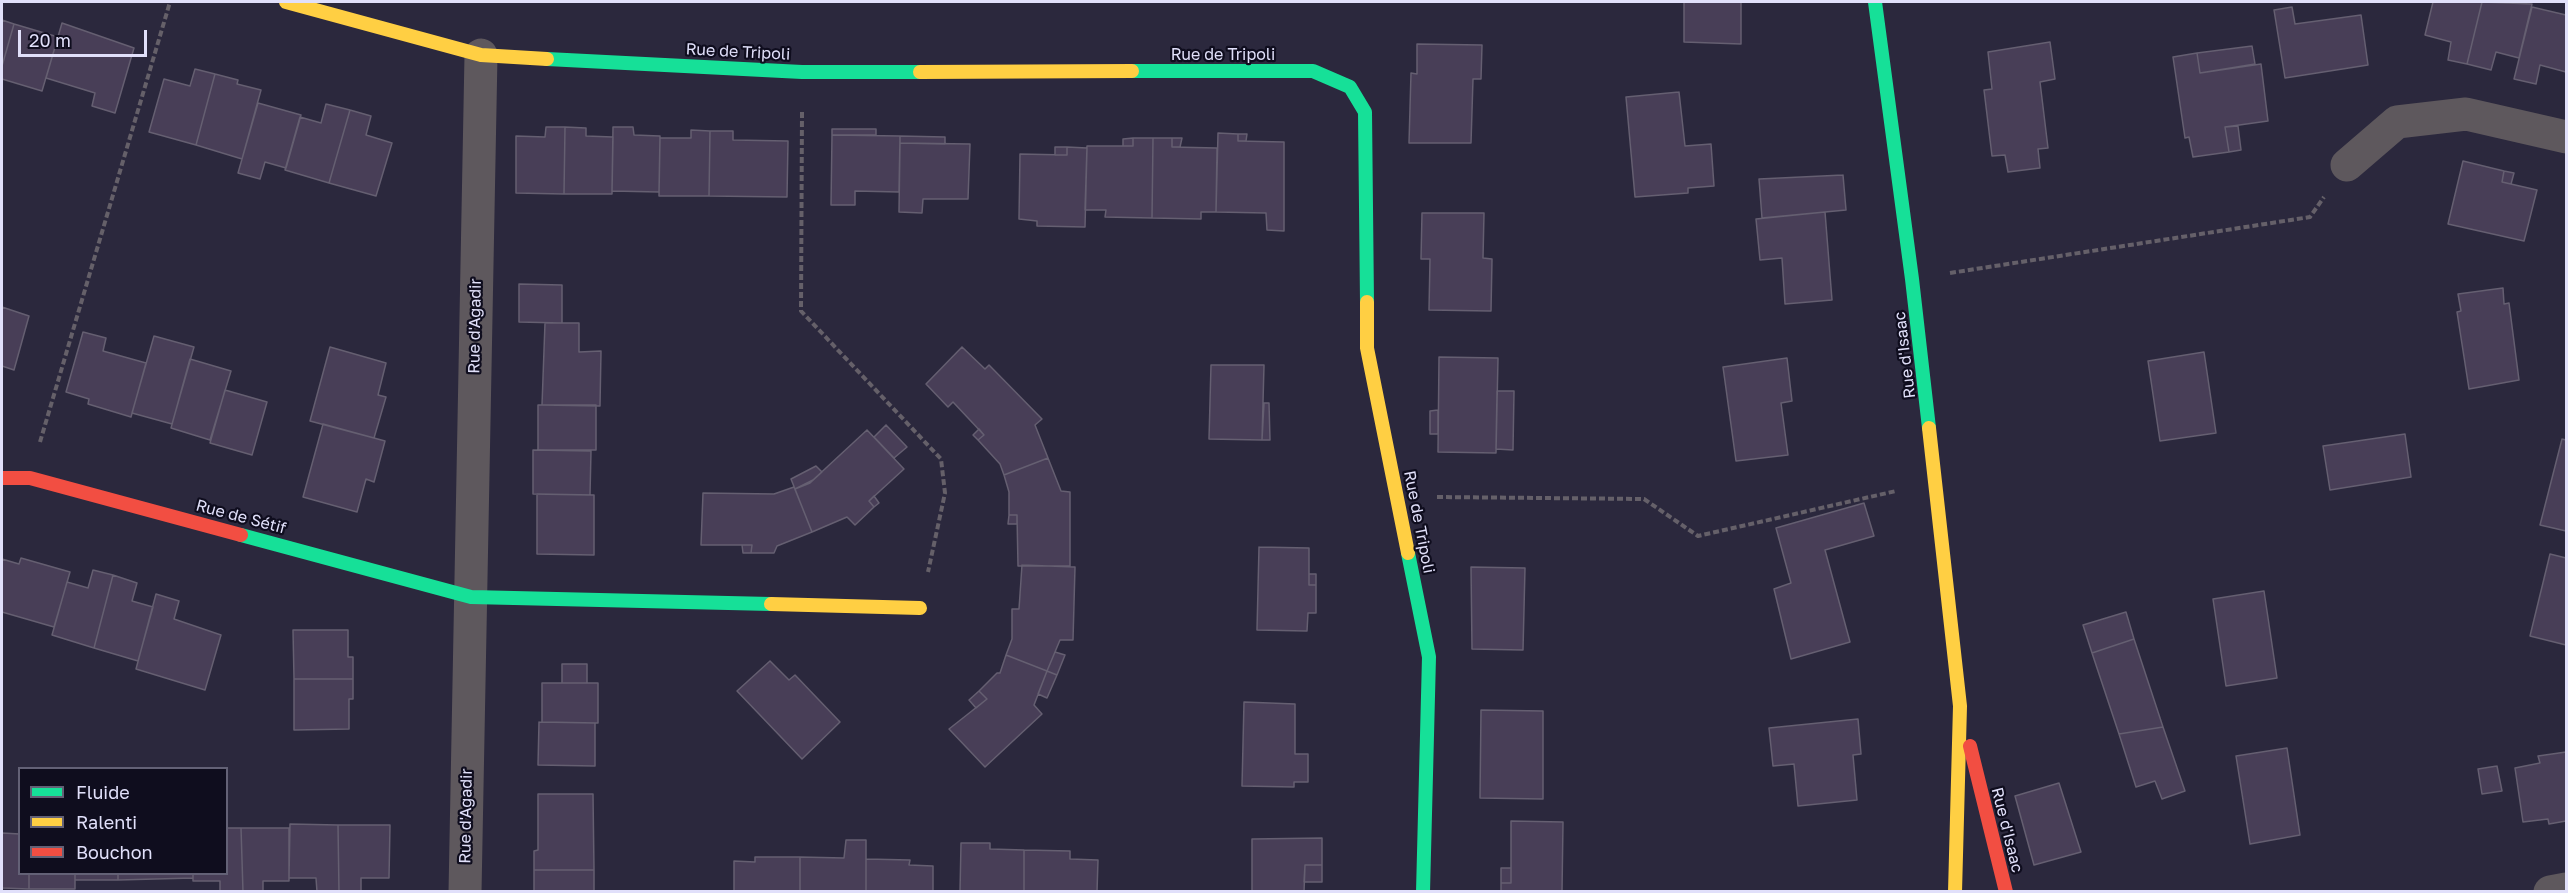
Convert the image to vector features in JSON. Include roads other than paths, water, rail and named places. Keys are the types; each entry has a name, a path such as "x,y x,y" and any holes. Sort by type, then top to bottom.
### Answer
{"street":[{"name":"Rue de Tripoli","path":"286,2 481,55 802,72 1313,71 1350,87 1365,112 1367,348 1429,657 1423,891"},
{"name":"Rue d'Isaac","path":"1875,2 1937,484 1960,706 1955,891"},
{"name":"Rue d'Agadir","path":"465,891 481,55"},
{"path":"2347,165 2397,122 2466,114 2566,137"},
{"name":"Rue de Sétif","path":"2,478 30,477 471,597"},
{"path":"471,597 920,608"},
{"name":"Rue d'Isaac","path":"1960,706 2006,891"},
{"path":"2550,891 2566,889"}]}
